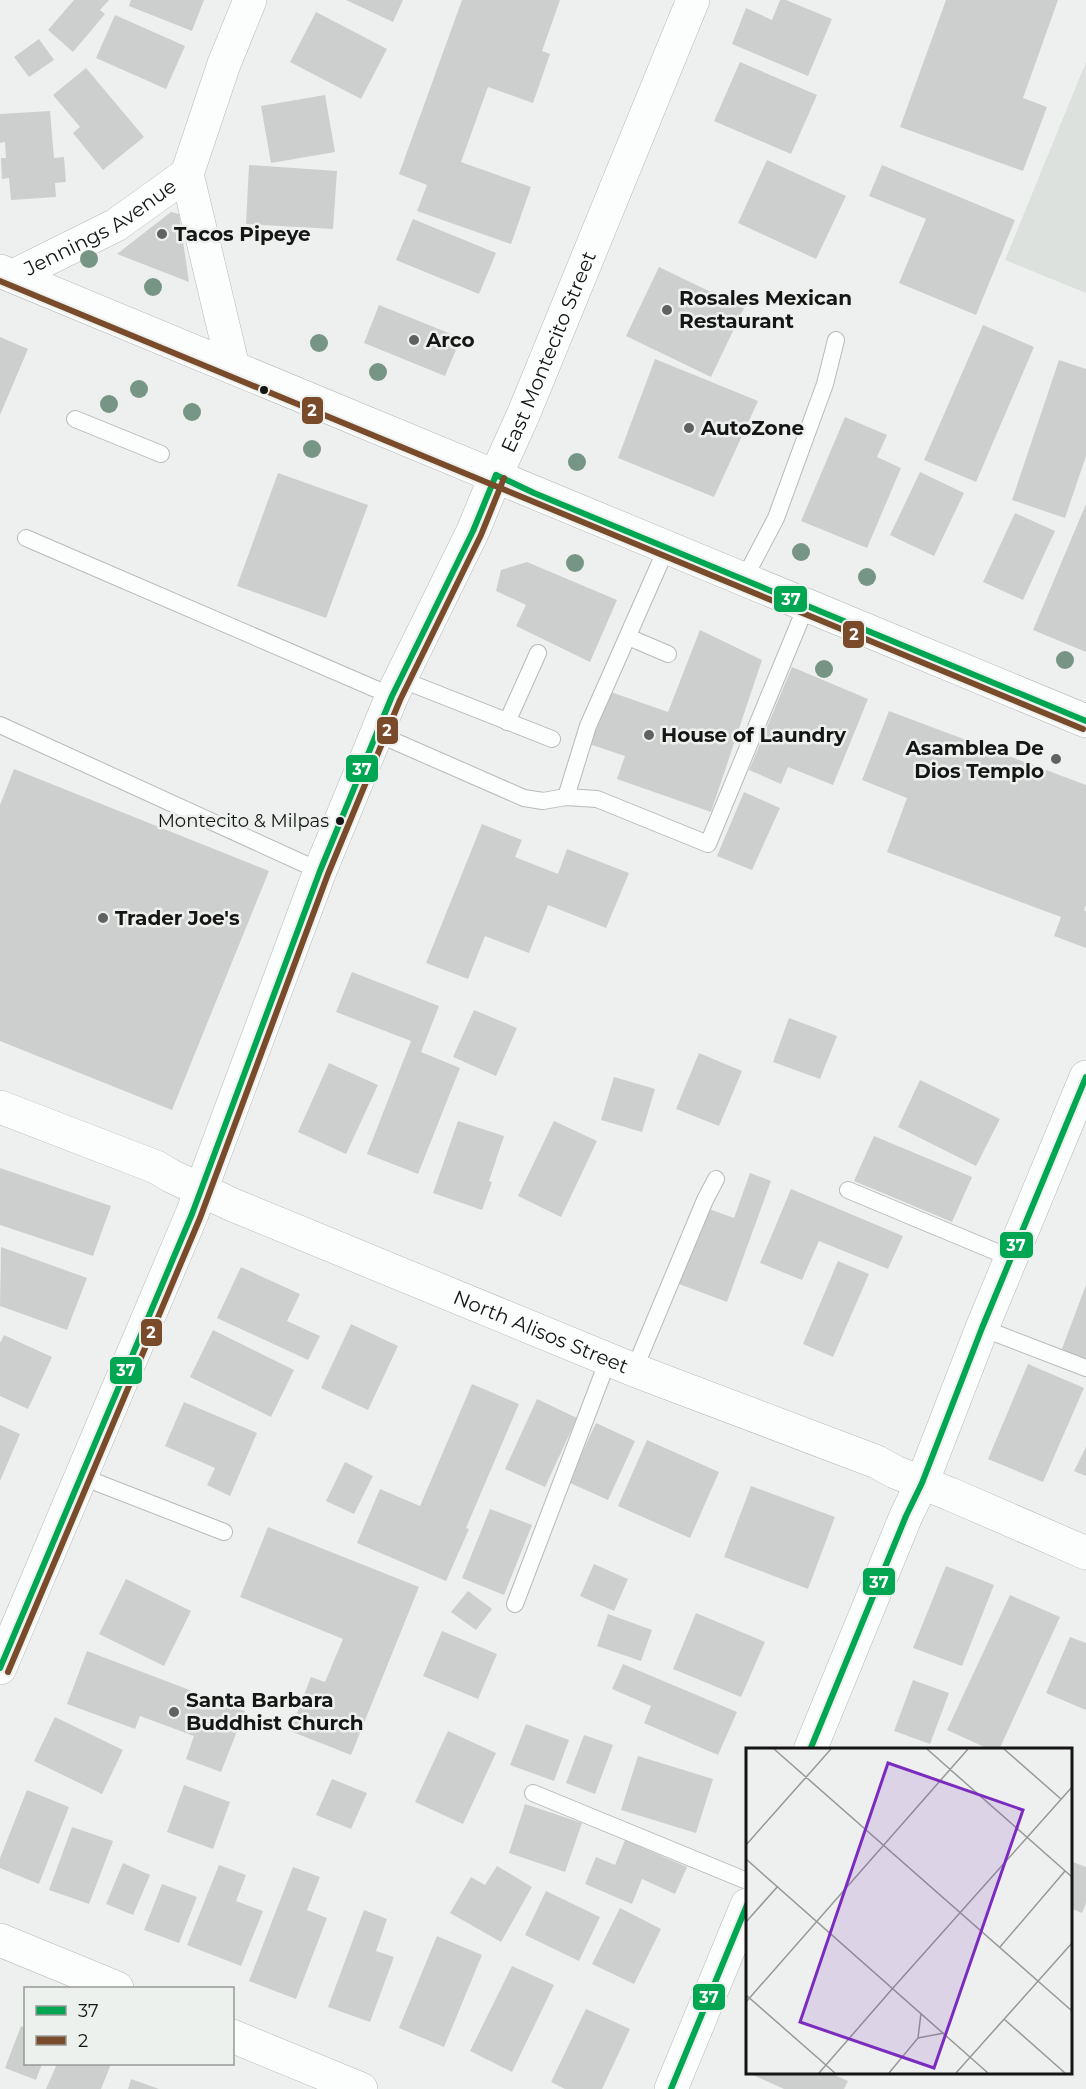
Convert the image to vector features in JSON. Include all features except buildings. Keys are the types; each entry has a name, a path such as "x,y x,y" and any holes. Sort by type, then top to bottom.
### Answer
{"street":[{"name":"Jennings Avenue","path":"233,367 187,174 224,64 250,0"},
{"name":"East Montecito Street","path":"0,1668 202,1189 320,871 396,687 473,531 524,413 693,0"},
{"name":"Jennings Avenue","path":"7,273 116,225 187,174"},
{"path":"7,273 1086,720"},
{"path":"811,1748 906,1516 922,1483 982,1328 1086,1077"},
{"name":"North Alisos Street","path":"0,1107 156,1167 233,1205 621,1365 877,1462 895,1472 1086,1553"},
{"path":"671,2089 746,1907"},
{"path":"0,1940 112,1987"},
{"path":"234,2037 361,2089"}],"lane":[{"path":"744,579 776,518 825,384 836,340"},
{"path":"75,419 161,454"},
{"path":"26,538 396,687 507,722 552,739"},
{"path":"566,797 588,726 667,547"},
{"path":"378,734 524,798 543,801 566,797 597,799 708,844 807,604"},
{"path":"627,637 668,654"},
{"path":"507,722 538,653"},
{"path":"0,725 320,871"},
{"path":"515,1604 621,1365 716,1179"},
{"path":"848,1190 1011,1258"},
{"path":"982,1328 1086,1368"},
{"path":"80,1476 224,1532"},
{"path":"532,1793 746,1881"}],"shaded area":[{"path":"1086,62 1086,293 1005,260"}],"transit line":[{"name":"2","path":"0,281 1083,729"},
{"name":"37","path":"496,475 534,493 1086,721"},
{"name":"37","path":"0,1668 192,1214 320,871 392,696 473,531 496,475"},
{"name":"2","path":"8,1672 200,1218 328,874 400,700 481,535 504,478"},
{"name":"37","path":"811,1748 906,1516 922,1483 982,1328 1086,1077"},
{"name":"37","path":"671,2089 746,1907"}],"place":[{"name":"Tacos Pipeye","path":"162,234"},
{"name":"Rosales Mexican Restaurant","path":"667,310"},
{"name":"Arco","path":"414,340"},
{"name":"AutoZone","path":"689,428"},
{"name":"House of Laundry","path":"649,735"},
{"name":"Asamblea De Dios Templo","path":"1056,759"},
{"name":"Montecito & Milpas","path":"340,821"},
{"name":"Trader Joe's","path":"103,918"},
{"name":"Santa Barbara Buddhist Church","path":"174,1712"}]}
